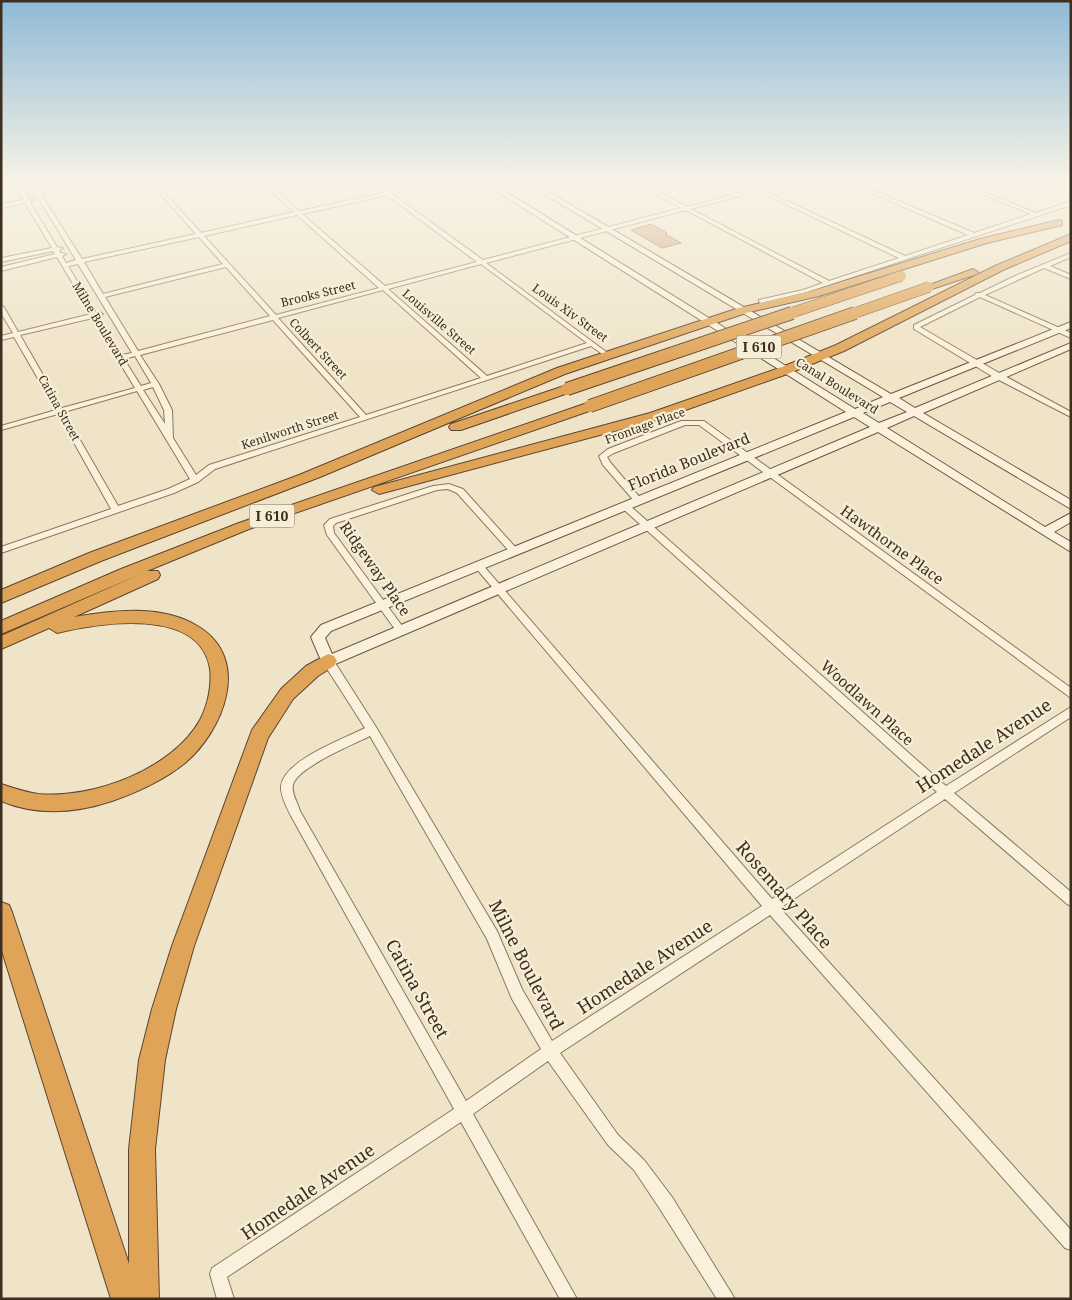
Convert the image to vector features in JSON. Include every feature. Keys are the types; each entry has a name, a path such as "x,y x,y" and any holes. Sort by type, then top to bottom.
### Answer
{"highway":[{"path":"305,477 561,371 743,310 815,294 975,244"},
{"name":"I 610","path":"1,597 95,557 305,477 998,244"},
{"name":"I 610","path":"3,637 127,573 244,526 1050,244"},
{"path":"380,490 655,416 786,370 821,356 936,302 999,268 1054,244"},
{"path":"3,637 204,554 380,490 548,420"},
{"path":"1,792 20,801 44,803 82,801 116,791 143,780 168,765 188,749 214,711 219,693 218,661 208,644 182,626 161,620 127,616 77,621 3,637"},
{"path":"144,1299 142,1150 152,1060 164,1009 186,937 259,735 287,694 328,661"},
{"path":"1,912 126,1299"}],"main road":[{"name":"Canal Boulevard","path":"585,244 1071,548"},
{"name":"Canal Boulevard","path":"630,244 1071,505"},
{"name":"Florida Boulevard","path":"320,632 382,604 1071,325"},
{"path":"1018,346 1042,358"},
{"path":"328,661 998,376 1069,348"},
{"path":"938,378 962,392"},
{"path":"1045,532 1071,517"},
{"name":"Milne Boulevard","path":"320,632 318,637 328,661"}],"street":[{"name":"Milne Boulevard","path":"52,244 195,480"},
{"name":"Milne Boulevard","path":"69,244 156,384 168,410 169,439"},
{"path":"64,265 162,244"},
{"name":"Colbert Street","path":"209,244 366,418"},
{"name":"Louisville Street","path":"334,244 486,378"},
{"name":"Louis Xiv Street","path":"456,244 607,355"},
{"name":"Brooks Street","path":"120,358 555,244"},
{"path":"753,244 828,283"},
{"path":"874,244 904,258"},
{"path":"761,300 805,291 947,244"},
{"path":"1,260 55,249 72,248"},
{"path":"1,268 59,256 72,248"},
{"path":"1071,255 978,294 916,326 917,329 977,362 998,376 1071,415"},
{"path":"101,296 228,265"},
{"path":"1045,266 1071,277"},
{"path":"978,294 1071,336"},
{"name":"Catina Street","path":"1,307 116,510"},
{"path":"1,338 110,311"},
{"name":"Kenilworth Street","path":"1,550 171,491 195,480 212,467 592,344"},
{"path":"1,428 156,384"},
{"name":"Hawthorne Place","path":"695,421 706,426 1071,694"},
{"name":"Frontage Place","path":"638,500 606,463 603,456 611,451 684,423 695,421"},
{"name":"Ridgeway Place","path":"400,630 330,533 328,525 340,518 436,488 449,486 460,491 514,551"},
{"name":"Woodlawn Place","path":"625,506 645,526 946,793 1071,900"},
{"name":"Rosemary Place","path":"478,565 772,908 1071,1242"},
{"name":"Milne Boulevard","path":"328,661 372,730 492,935 517,994 550,1051 613,1140 639,1165 661,1195 727,1299"},
{"name":"Homedale Avenue","path":"226,1299 218,1274 464,1111 550,1051 772,908 1071,711"},
{"name":"Catina Street","path":"372,730 304,766 289,780 287,786 295,812 569,1299"}],"building":[{"path":"655,244 678,244 662,248"}]}
